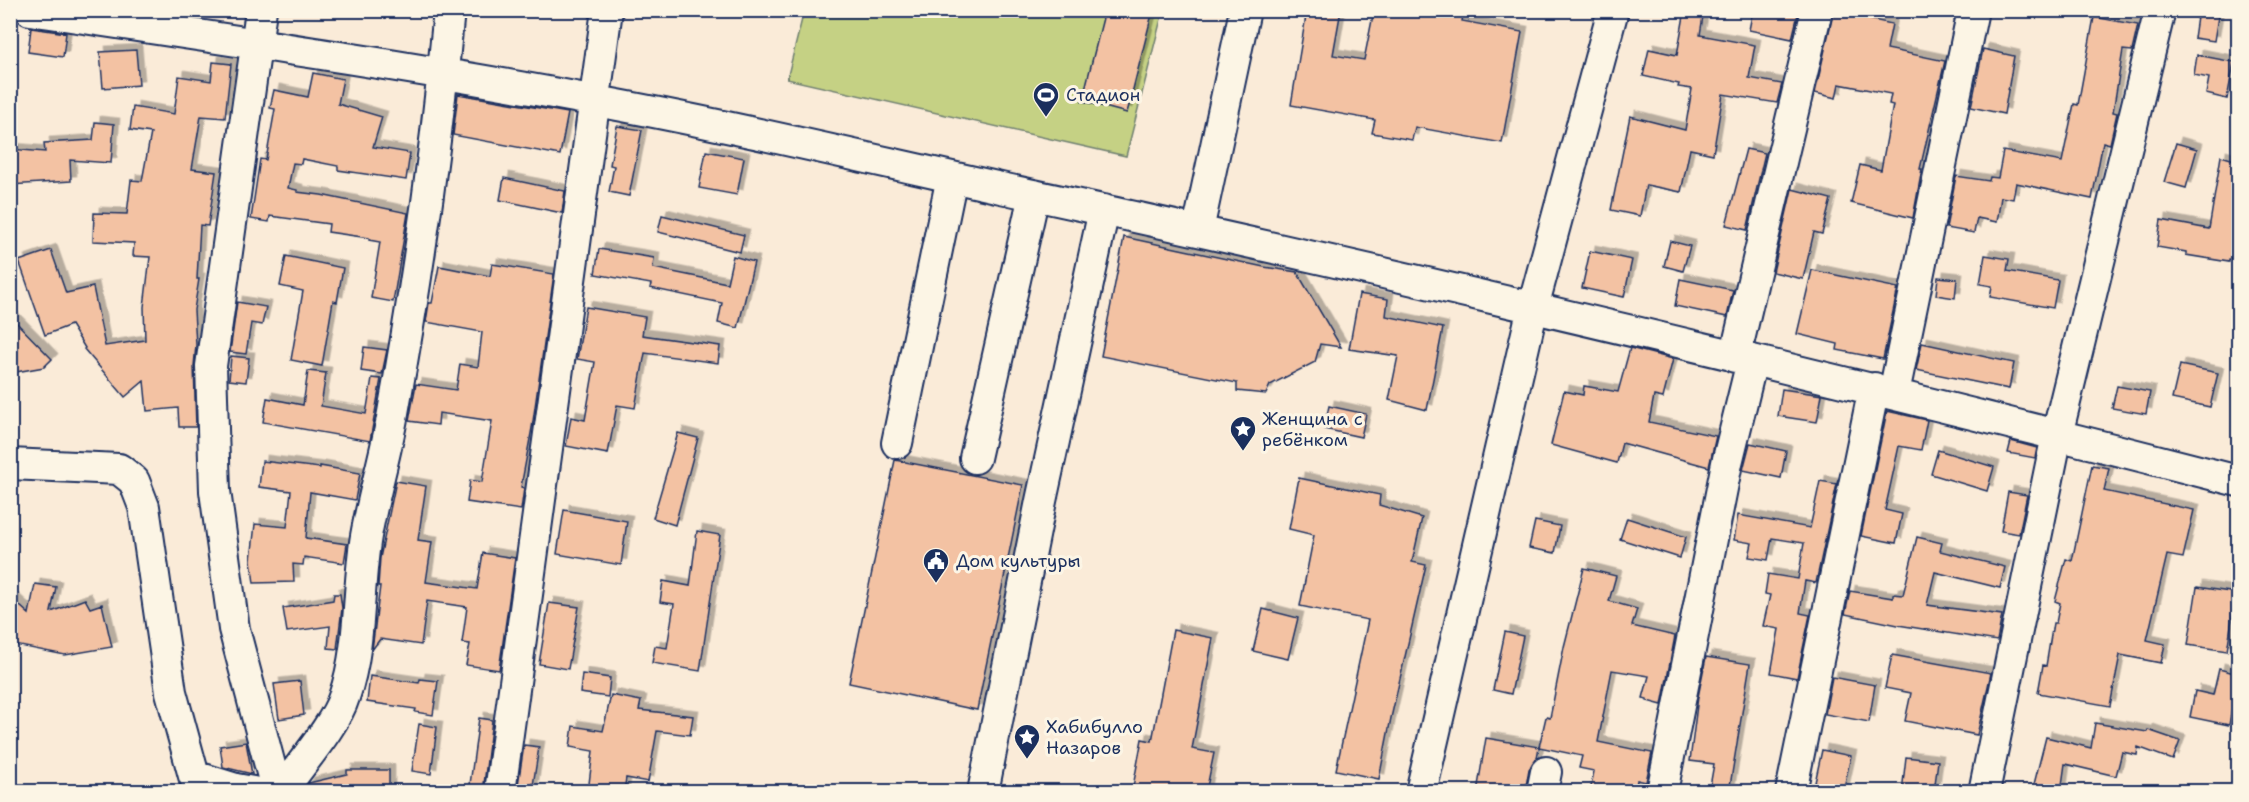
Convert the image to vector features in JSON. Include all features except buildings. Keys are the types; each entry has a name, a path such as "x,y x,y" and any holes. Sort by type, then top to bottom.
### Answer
{"street":[{"path":"30,10 257,44 596,101 952,177 1198,230 1533,307 1884,391 2238,482"},
{"path":"261,10 211,366 215,491 234,629 279,792"},
{"path":"279,792 330,723 344,700 351,672 361,606 366,538 398,386 416,275 443,74 449,10"},
{"path":"500,792 607,10"},
{"path":"1198,230 1245,10"},
{"path":"1421,792 1533,307 1613,10"},
{"path":"1662,792 1727,463 1743,359 1817,10"},
{"path":"1791,792 1973,10"},
{"path":"1984,792 2057,435 2160,10"},
{"path":"897,443 952,177"},
{"path":"975,458 1034,195"},
{"path":"983,792 1041,501 1104,210"},
{"path":"10,464 119,469 134,481 144,507 171,692 194,776 253,792"}],"green space":[{"name":"Стадион","path":"804,11 1163,11 1126,156 787,79"}],"place":[{"name":"Стадион","path":"1046,118"},
{"name":"Женщина с ребёнком","path":"1243,452"},
{"name":"Дом культуры","path":"936,584"},
{"name":"Хабибулло Назаров","path":"1027,760"}]}
